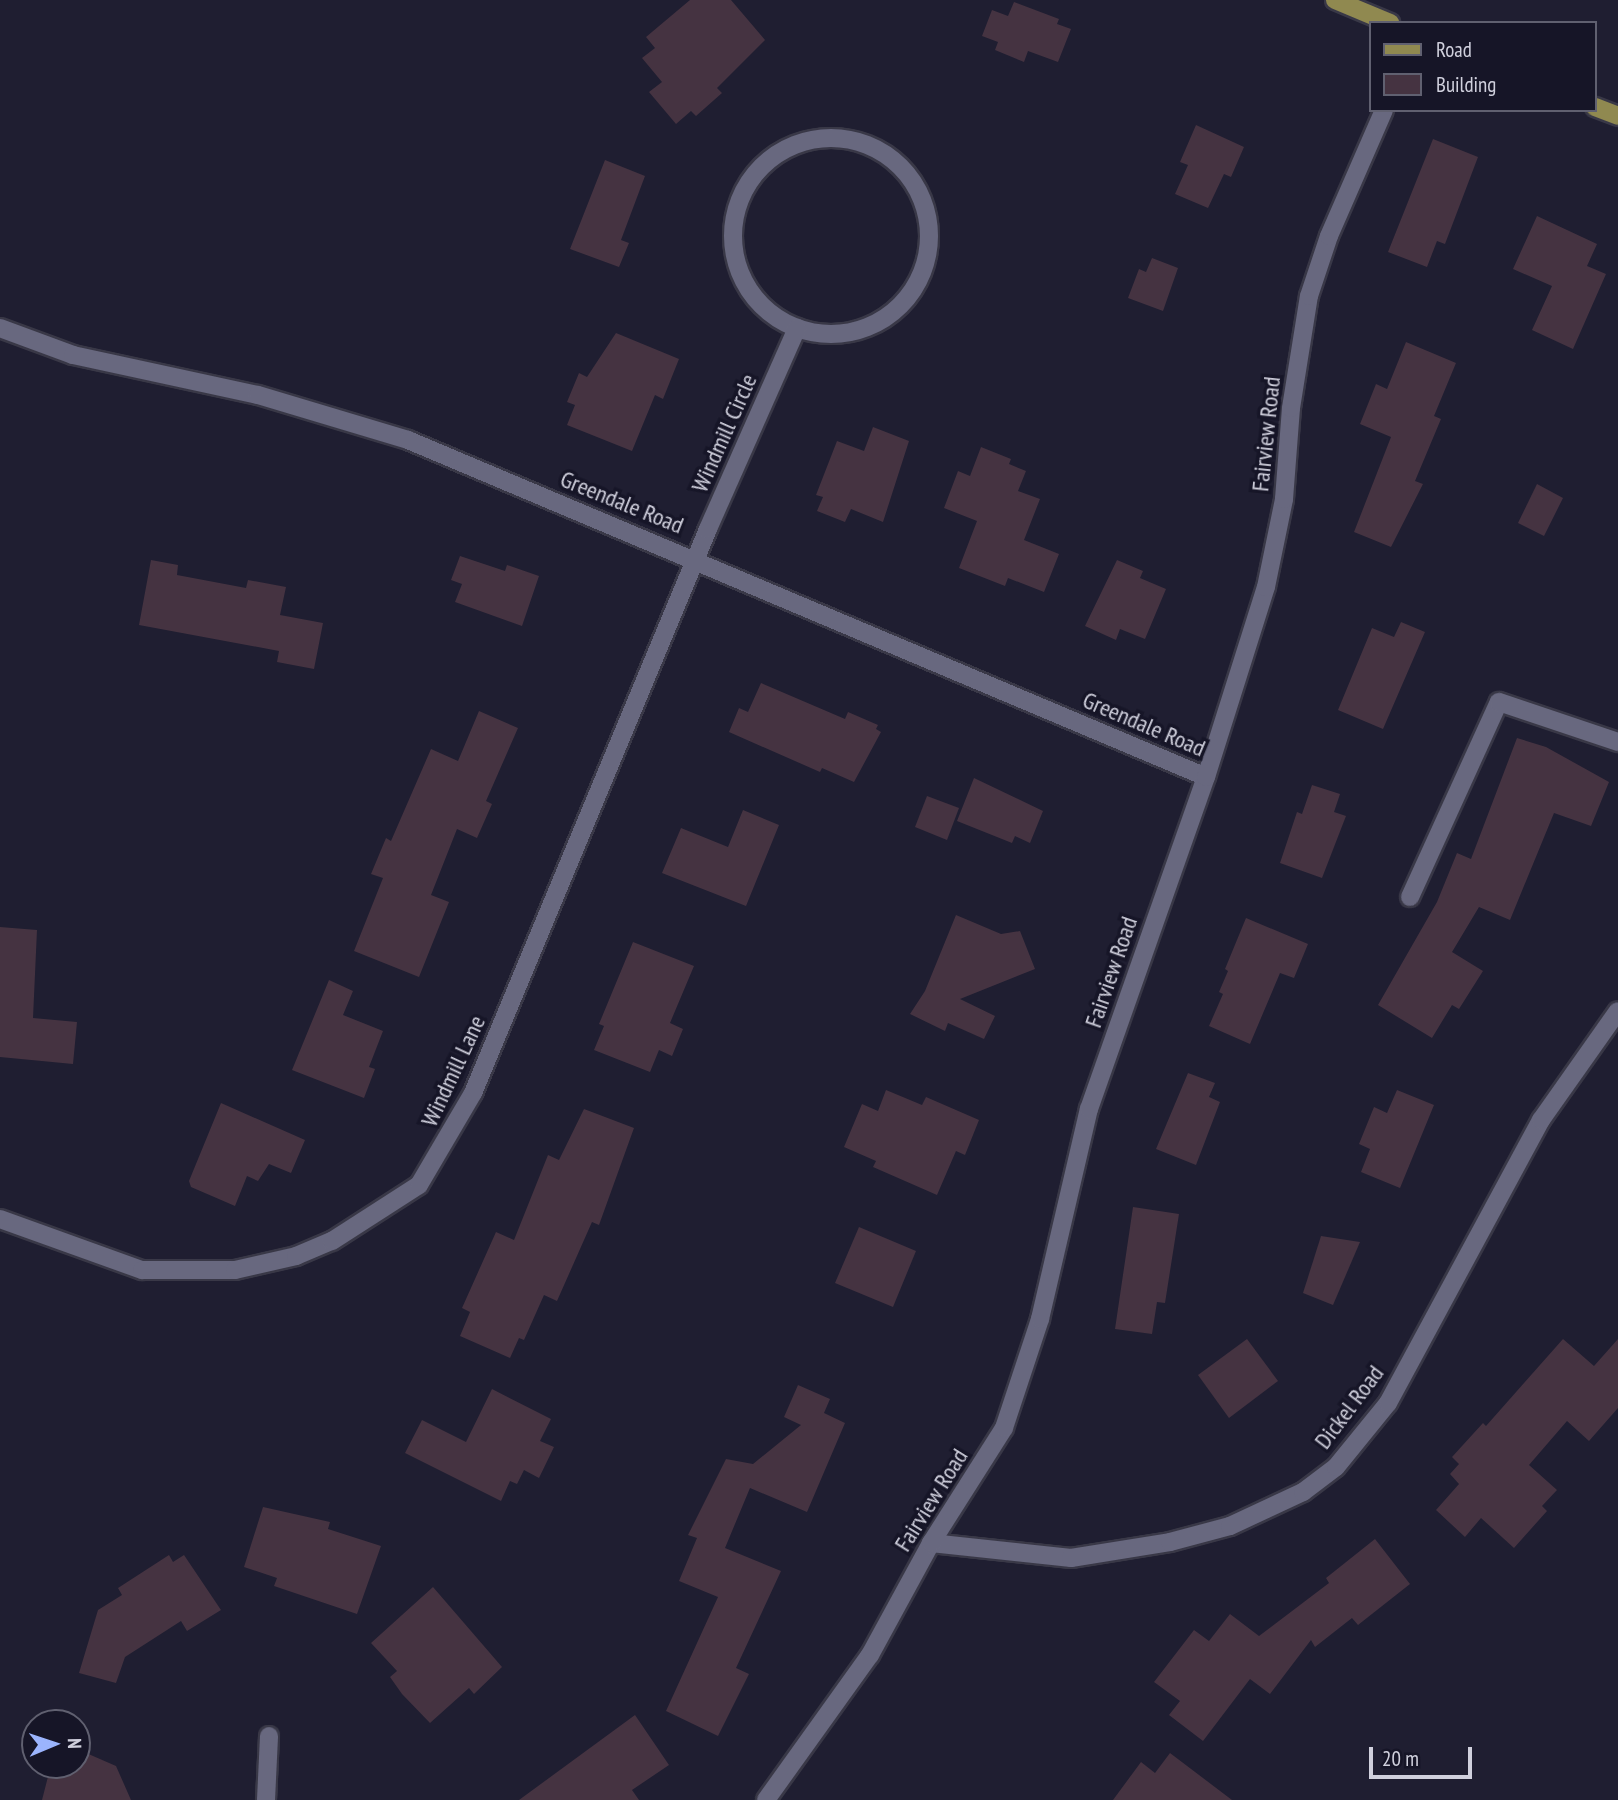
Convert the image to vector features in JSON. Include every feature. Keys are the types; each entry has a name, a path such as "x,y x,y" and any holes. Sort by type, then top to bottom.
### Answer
{"main road":[{"path":"1335,0 1385,21"},
{"path":"1597,108 1618,116"}],"street":[{"name":"Fairview Road","path":"766,1800 870,1655 931,1543 1004,1428 1040,1320 1089,1109 1206,777 1266,587 1284,499 1291,408 1309,296 1329,236 1383,112"},
{"path":"818,138 852,139 882,151 902,168 921,194 929,224 927,257 918,284 895,311 867,328 829,335 797,328 759,303 742,278 733,242 738,203 752,176 791,146 818,138"},
{"name":"Greendale Road","path":"0,328 73,355 258,394 408,440 696,559 1206,777"},
{"name":"Windmill Circle","path":"696,559 797,328"},
{"name":"Windmill Lane","path":"0,1219 142,1269 235,1270 296,1256 332,1241 419,1185 473,1093 696,559"},
{"path":"1410,897 1499,702 1618,742"},
{"name":"Dickel Road","path":"931,1543 1071,1558 1157,1544 1230,1526 1303,1492 1336,1467 1388,1403 1541,1120 1618,1011"},
{"path":"266,1800 269,1736"}],"building":[{"path":"690,0 731,0 765,40 717,88 722,93 696,116 691,111 676,124 649,92 662,82 642,58 655,48 646,37"},
{"path":"1014,2 1059,19 1057,24 1071,29 1058,62 1028,51 1024,62 995,50 998,42 982,36 992,10 1008,16"},
{"path":"1196,125 1244,147 1231,177 1224,174 1208,208 1175,194 1188,165 1180,162"},
{"path":"1433,139 1478,157 1445,244 1437,241 1427,267 1388,252"},
{"path":"605,160 645,176 621,240 629,243 619,267 570,249"},
{"path":"1537,216 1597,244 1587,266 1606,274 1573,349 1532,330 1552,286 1513,269"},
{"path":"1152,258 1178,268 1163,311 1128,298 1139,269 1146,272"},
{"path":"616,333 679,359 663,399 655,395 632,451 567,425 575,405 567,402 579,373 587,377"},
{"path":"1406,342 1456,363 1434,416 1441,419 1415,481 1423,484 1391,547 1354,532 1391,437 1360,424 1376,384 1387,389"},
{"path":"873,427 909,441 883,522 851,509 845,522 817,511 823,497 816,495 837,441 864,451"},
{"path":"981,447 1011,459 1009,464 1026,471 1018,491 1040,499 1024,540 1059,554 1044,592 1008,578 1005,586 959,568 977,521 944,508 958,471 970,476"},
{"path":"1537,484 1563,498 1544,536 1518,523"},
{"path":"460,556 505,571 507,565 539,576 522,626 455,602 462,584 451,580"},
{"path":"151,560 178,565 177,575 246,588 248,580 286,587 280,615 323,623 314,669 277,662 279,651 139,625"},
{"path":"1117,560 1143,571 1140,578 1166,589 1145,639 1120,629 1116,640 1085,626"},
{"path":"1401,622 1425,632 1383,729 1338,710 1372,628 1394,637"},
{"path":"761,683 845,719 848,712 878,725 876,729 881,732 854,782 822,768 820,772 729,732 739,708 748,712"},
{"path":"479,711 518,728 486,801 492,804 477,838 457,829 431,895 449,902 419,977 354,951 383,878 371,874 386,838 391,841 431,749 458,761"},
{"path":"1517,738 1546,747 1609,782 1591,826 1554,813 1510,920 1479,907 1452,952 1483,971 1459,1009 1452,1005 1432,1038 1378,1005 1437,902 1457,853 1471,859"},
{"path":"974,778 1043,811 1030,843 1015,836 1012,843 957,821"},
{"path":"1312,785 1340,794 1334,812 1346,816 1322,878 1280,863 1297,812 1302,814"},
{"path":"927,796 959,808 947,840 915,827"},
{"path":"743,810 779,825 746,906 662,873 681,828 728,847"},
{"path":"956,915 1001,934 1020,931 1035,969 960,999 995,1016 984,1039 948,1023 945,1031 910,1014 925,991"},
{"path":"1246,918 1308,944 1294,978 1280,973 1250,1044 1209,1026 1223,994 1219,992 1228,971 1225,969"},
{"path":"0,927 37,930 33,1018 77,1022 73,1064 0,1057"},
{"path":"633,942 694,966 670,1023 683,1029 672,1056 659,1050 650,1072 594,1050 604,1026 599,1024"},
{"path":"329,980 353,991 343,1015 383,1031 369,1067 375,1069 364,1098 292,1070"},
{"path":"1188,1073 1215,1083 1209,1097 1220,1102 1196,1165 1156,1149"},
{"path":"886,1090 922,1105 926,1097 979,1120 965,1155 956,1151 937,1195 873,1167 876,1161 844,1147 862,1104 878,1111"},
{"path":"1397,1090 1434,1105 1400,1188 1361,1172 1370,1149 1359,1144 1374,1107 1387,1113"},
{"path":"221,1103 305,1140 291,1173 269,1164 258,1181 247,1176 235,1206 191,1187 189,1181"},
{"path":"584,1109 634,1128 599,1225 592,1222 557,1301 544,1295 524,1340 519,1338 510,1358 460,1336 470,1312 462,1308 496,1232 514,1240 548,1155 559,1160"},
{"path":"1133,1207 1179,1214 1165,1303 1157,1302 1152,1334 1115,1329"},
{"path":"859,1227 916,1251 893,1307 835,1283"},
{"path":"1321,1236 1360,1242 1333,1305 1303,1293"},
{"path":"1247,1339 1278,1381 1229,1418 1198,1375"},
{"path":"1563,1339 1594,1366 1618,1339 1618,1408 1589,1441 1567,1421 1529,1465 1557,1490 1542,1506 1547,1511 1514,1548 1481,1518 1465,1537 1436,1510 1459,1484 1450,1474 1459,1464 1452,1457 1483,1423 1486,1426"},
{"path":"798,1385 830,1399 824,1413 845,1423 807,1512 750,1488 725,1548 781,1571 736,1668 749,1674 718,1736 666,1711 718,1597 679,1581 697,1538 688,1535 726,1459 753,1464 801,1425 784,1417"},
{"path":"492,1389 551,1419 540,1441 554,1447 539,1478 524,1470 517,1484 510,1481 501,1501 405,1453 422,1420 466,1442"},
{"path":"263,1507 330,1522 328,1529 381,1546 357,1614 274,1586 277,1578 244,1567"},
{"path":"1375,1539 1410,1584 1358,1625 1352,1618 1315,1647 1311,1640 1270,1694 1250,1679 1203,1741 1169,1715 1180,1701 1154,1682 1194,1630 1209,1641 1230,1614 1259,1636 1329,1583 1326,1578"},
{"path":"169,1555 173,1562 184,1555 221,1610 187,1631 181,1621 125,1657 116,1683 79,1673 98,1610 122,1595 118,1588"},
{"path":"433,1587 502,1667 474,1694 469,1688 430,1723 402,1694 390,1677 397,1671 371,1643"},
{"path":"635,1715 669,1765 632,1790 639,1800 519,1800"},
{"path":"1170,1753 1232,1800 1113,1800 1141,1762 1155,1773"},
{"path":"91,1755 116,1766 131,1800 42,1800 47,1779 91,1779"}]}
